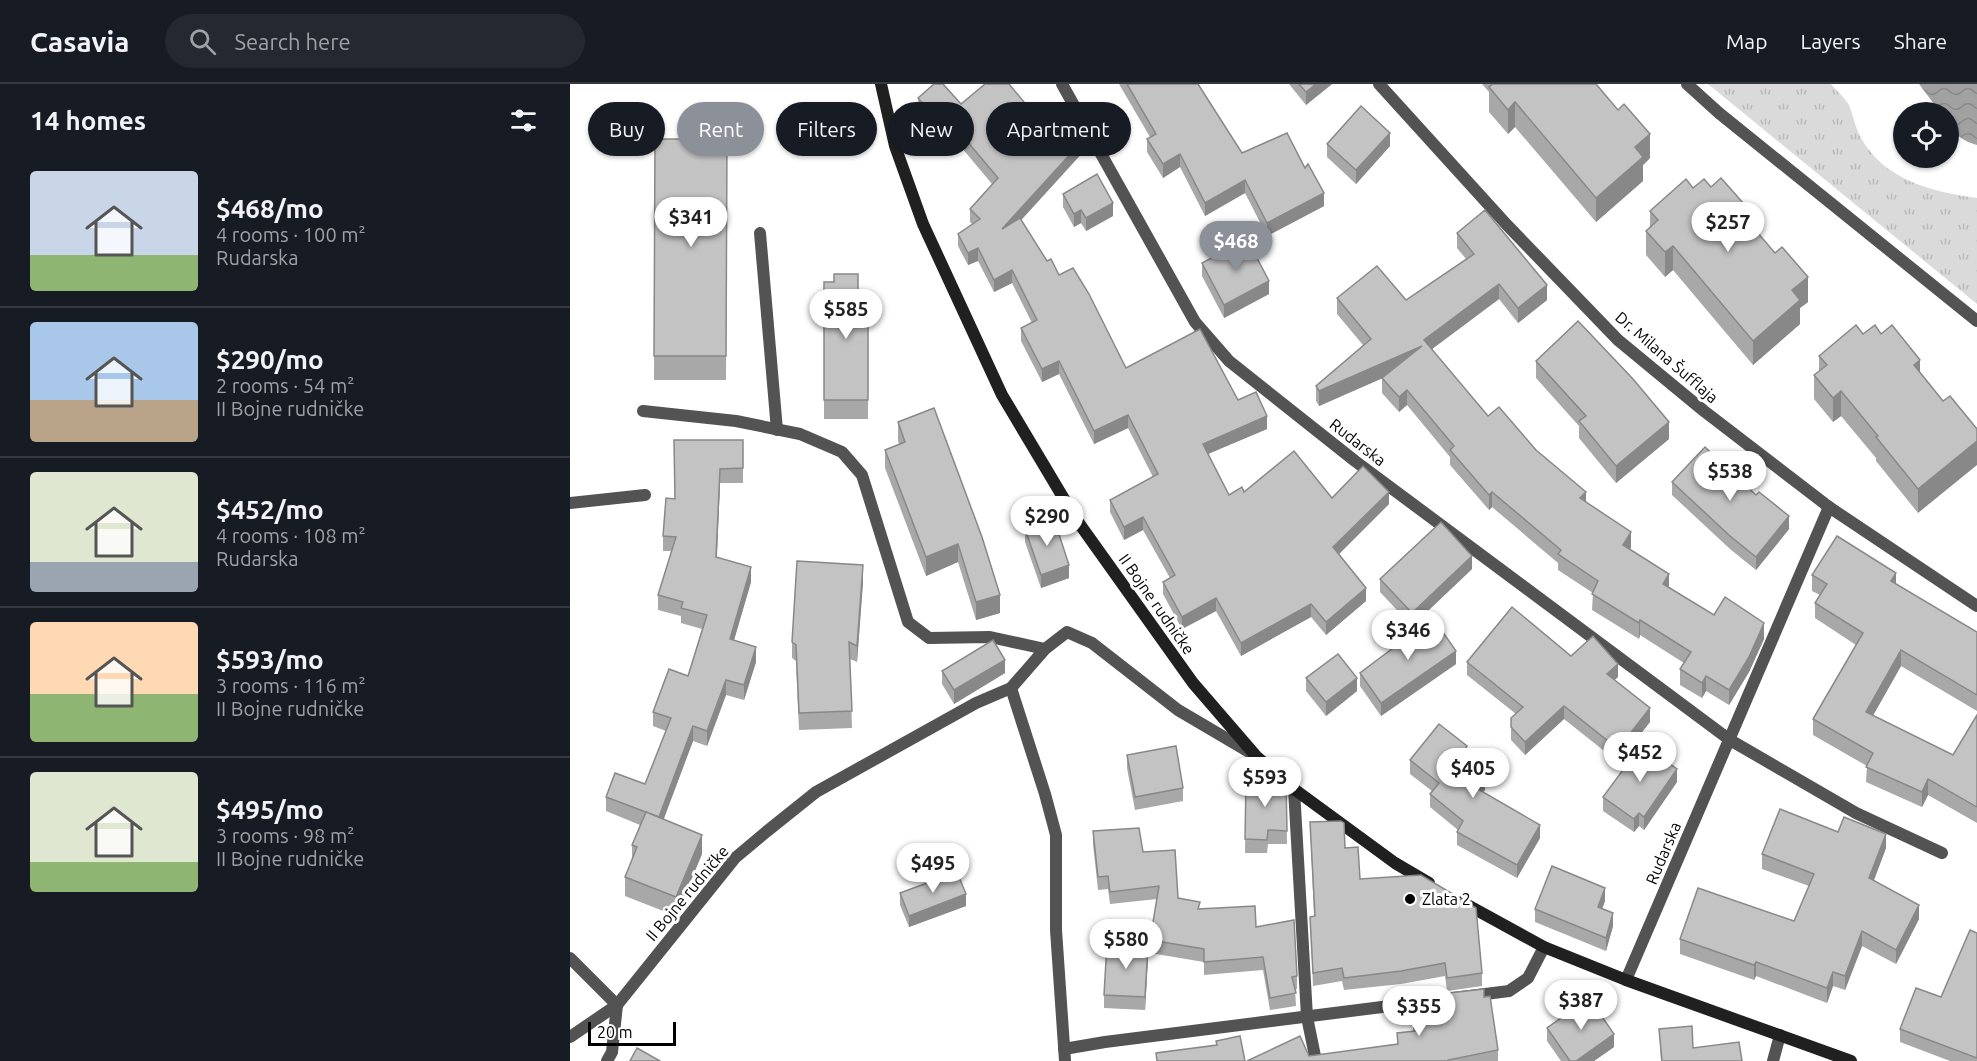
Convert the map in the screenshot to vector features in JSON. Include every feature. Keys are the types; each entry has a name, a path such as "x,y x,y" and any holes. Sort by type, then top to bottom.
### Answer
{"street":[{"name":"II Bojne rudničke","path":"881,84 895,146 923,224 1002,395 1077,519 1139,608 1192,683 1256,756"},
{"name":"Rudarska","path":"1062,84 1195,322 1229,361 1355,461 1730,740 1856,813 1942,853"},
{"name":"Dr. Milana Šufflaja","path":"1379,84 1507,225 1618,340 1704,411 1829,507 1977,606"},
{"path":"1687,84 1719,113 1977,321"},
{"path":"760,233 777,430"},
{"path":"643,411 736,421 800,434 842,452 862,475 908,622 929,638 990,637 1045,650"},
{"path":"570,503 645,495"},
{"name":"Rudarska","path":"1626,980 1829,507"},
{"name":"II Bojne rudničke","path":"570,1037 617,1005 735,858 816,792 976,703 1011,688 1045,650 1067,632 1092,643 1178,710 1256,756"},
{"path":"1011,688 1056,835 1056,930 1065,1055 1105,1042 1509,991 1528,978 1544,947"},
{"path":"1256,756 1294,789 1395,863 1493,921 1544,947 1626,980 1849,1060"},
{"path":"1294,789 1307,1017 1316,1061"},
{"path":"570,958 617,1005 612,1052 607,1061"},
{"path":"1773,1061 1780,1035"}],"green space":[{"path":"1708,84 1831,84 1849,105 1860,136 1882,163 1895,173 1926,187 1977,198 1977,304"}],"water":[{"path":"1919,84 1977,84 1977,145 1959,136 1959,102 1932,102"}],"building":[{"path":"934,84 943,84 959,102 922,102 918,98"},
{"path":"985,84 1009,84 1024,102 986,102 986,156 1069,156 1002,229 1020,218 1047,261 1051,259 1059,275 1073,268 1089,294 1126,368 1200,329 1238,400 1256,392 1267,416 1203,444 1229,495 1242,487 1244,492 1294,451 1332,498 1363,466 1389,492 1333,547 1366,588 1326,622 1311,604 1241,643 1216,598 1182,617 1163,582 1175,575 1143,517 1124,527 1110,500 1158,474 1128,415 1094,431 1059,361 1042,369 1021,328 1037,320 1012,270 994,280 978,248 968,253 958,234 980,219 970,209 998,178 974,149 974,102 963,102"},
{"path":"1127,84 1198,84 1242,153 1287,133 1305,168 1308,164 1324,193 1267,223 1245,180 1205,203 1180,154 1163,164 1147,139 1156,134"},
{"path":"1299,84 1316,84 1306,92"},
{"path":"1493,84 1596,84 1618,110 1624,104 1650,134 1635,147 1643,157 1596,198 1515,102 1508,110 1489,87"},
{"path":"1361,106 1390,133 1356,170 1327,144"},
{"path":"665,139 677,139 677,156 727,156 726,356 654,356 655,156 665,156"},
{"path":"1097,174 1113,203 1086,218 1081,210 1074,214 1063,194"},
{"path":"1721,178 1751,212 1745,218 1775,253 1782,247 1808,277 1792,290 1800,300 1753,341 1673,246 1665,252 1646,231 1658,220 1650,211 1686,179 1693,188 1704,179 1711,187"},
{"path":"1485,210 1547,285 1518,308 1499,284 1424,340 1488,416 1499,407 1536,450 1586,492 1580,498 1631,532 1623,545 1669,574 1663,584 1714,615 1725,597 1764,623 1749,657 1729,690 1706,676 1702,683 1680,669 1691,652 1640,620 1639,623 1592,594 1598,581 1558,554 1561,550 1492,492 1489,495 1450,450 1454,446 1407,390 1399,397 1382,378 1422,346 1319,391 1316,386 1371,339 1337,298 1377,266 1406,300 1474,254 1457,233"},
{"path":"1247,239 1269,281 1224,305 1202,263"},
{"path":"834,274 858,274 858,291 868,291 868,400 824,400 824,282 834,282"},
{"path":"1578,321 1633,379 1669,422 1616,466 1579,421 1586,416 1536,361"},
{"path":"1856,325 1863,334 1875,325 1881,334 1892,325 1920,360 1914,365 1943,401 1950,396 1977,429 1977,441 1918,489 1841,391 1833,398 1814,375 1827,365 1819,356"},
{"path":"934,408 982,537 1000,595 976,602 958,544 926,557 885,450 905,442 898,422"},
{"path":"674,440 743,440 743,468 720,469 716,557 751,567 730,639 756,647 744,685 726,680 707,731 693,726 659,817 606,797 615,773 645,784 671,718 653,712 669,669 688,676 707,615 681,608 683,602 658,595 676,537 663,536 666,498 675,499"},
{"path":"1705,447 1756,495 1759,492 1789,516 1756,557 1672,482"},
{"path":"1054,519 1069,565 1041,575 1025,529"},
{"path":"1441,522 1472,556 1412,613 1380,579"},
{"path":"1837,536 1896,573 1891,581 1977,632 1977,695 1901,650 1866,712 1953,755 1977,715 1977,807 1928,779 1922,792 1866,767 1873,753 1813,719 1863,633 1815,603 1827,584 1812,575"},
{"path":"797,561 863,565 857,646 849,642 852,711 799,713 796,645 792,642"},
{"path":"1512,607 1571,656 1593,636 1618,664 1607,674 1650,708 1618,749 1564,706 1525,742 1511,727 1511,718 1523,707 1467,662"},
{"path":"1433,618 1456,651 1381,703 1360,673"},
{"path":"993,640 1005,660 954,690 942,671"},
{"path":"1338,654 1357,678 1326,702 1306,678"},
{"path":"1439,724 1467,746 1460,757 1485,777 1476,788 1540,825 1517,865 1457,832 1463,821 1430,794 1439,783 1410,760"},
{"path":"1642,744 1677,769 1644,817 1639,813 1634,819 1603,797"},
{"path":"1176,746 1183,788 1135,797 1127,755"},
{"path":"1246,780 1286,781 1287,831 1268,830 1267,840 1245,839"},
{"path":"1780,809 1838,832 1844,817 1886,834 1869,878 1919,905 1896,950 1862,931 1845,976 1833,972 1827,988 1756,962 1754,965 1680,939 1698,888 1794,921 1814,874 1762,854"},
{"path":"646,812 702,835 676,897 625,877 637,847 632,845"},
{"path":"1341,821 1344,823 1345,848 1358,847 1360,879 1421,875 1476,908 1482,973 1447,978 1445,963 1344,978 1342,968 1313,973 1310,917 1315,916 1310,822"},
{"path":"1139,828 1143,852 1175,850 1178,898 1200,902 1198,909 1255,906 1256,927 1294,920 1297,976 1292,977 1296,993 1270,998 1263,957 1204,962 1204,949 1150,940 1159,886 1110,892 1108,876 1098,877 1093,831"},
{"path":"1552,866 1605,888 1598,907 1613,913 1606,938 1535,909"},
{"path":"957,872 966,894 909,916 900,893"},
{"path":"1970,930 1977,933 1977,1058 1900,1029 1916,988 1941,997"},
{"path":"1107,943 1148,945 1145,997 1104,995"},
{"path":"1484,989 1484,997 1490,996 1498,1050 1448,1061 1247,1061 1300,1036 1309,1056 1398,1044 1397,1033 1415,1031 1413,1019 1451,1014 1449,993"},
{"path":"1589,998 1614,1034 1576,1061 1570,1061 1547,1028"},
{"path":"1692,1026 1693,1048 1739,1042 1742,1061 1662,1061 1659,1029"},
{"path":"1240,1036 1245,1061 1157,1061 1156,1053 1217,1045 1216,1041"},
{"path":"637,1048 660,1061 630,1061"}],"place":[{"name":"Zlata 2","path":"1410,899"}]}
